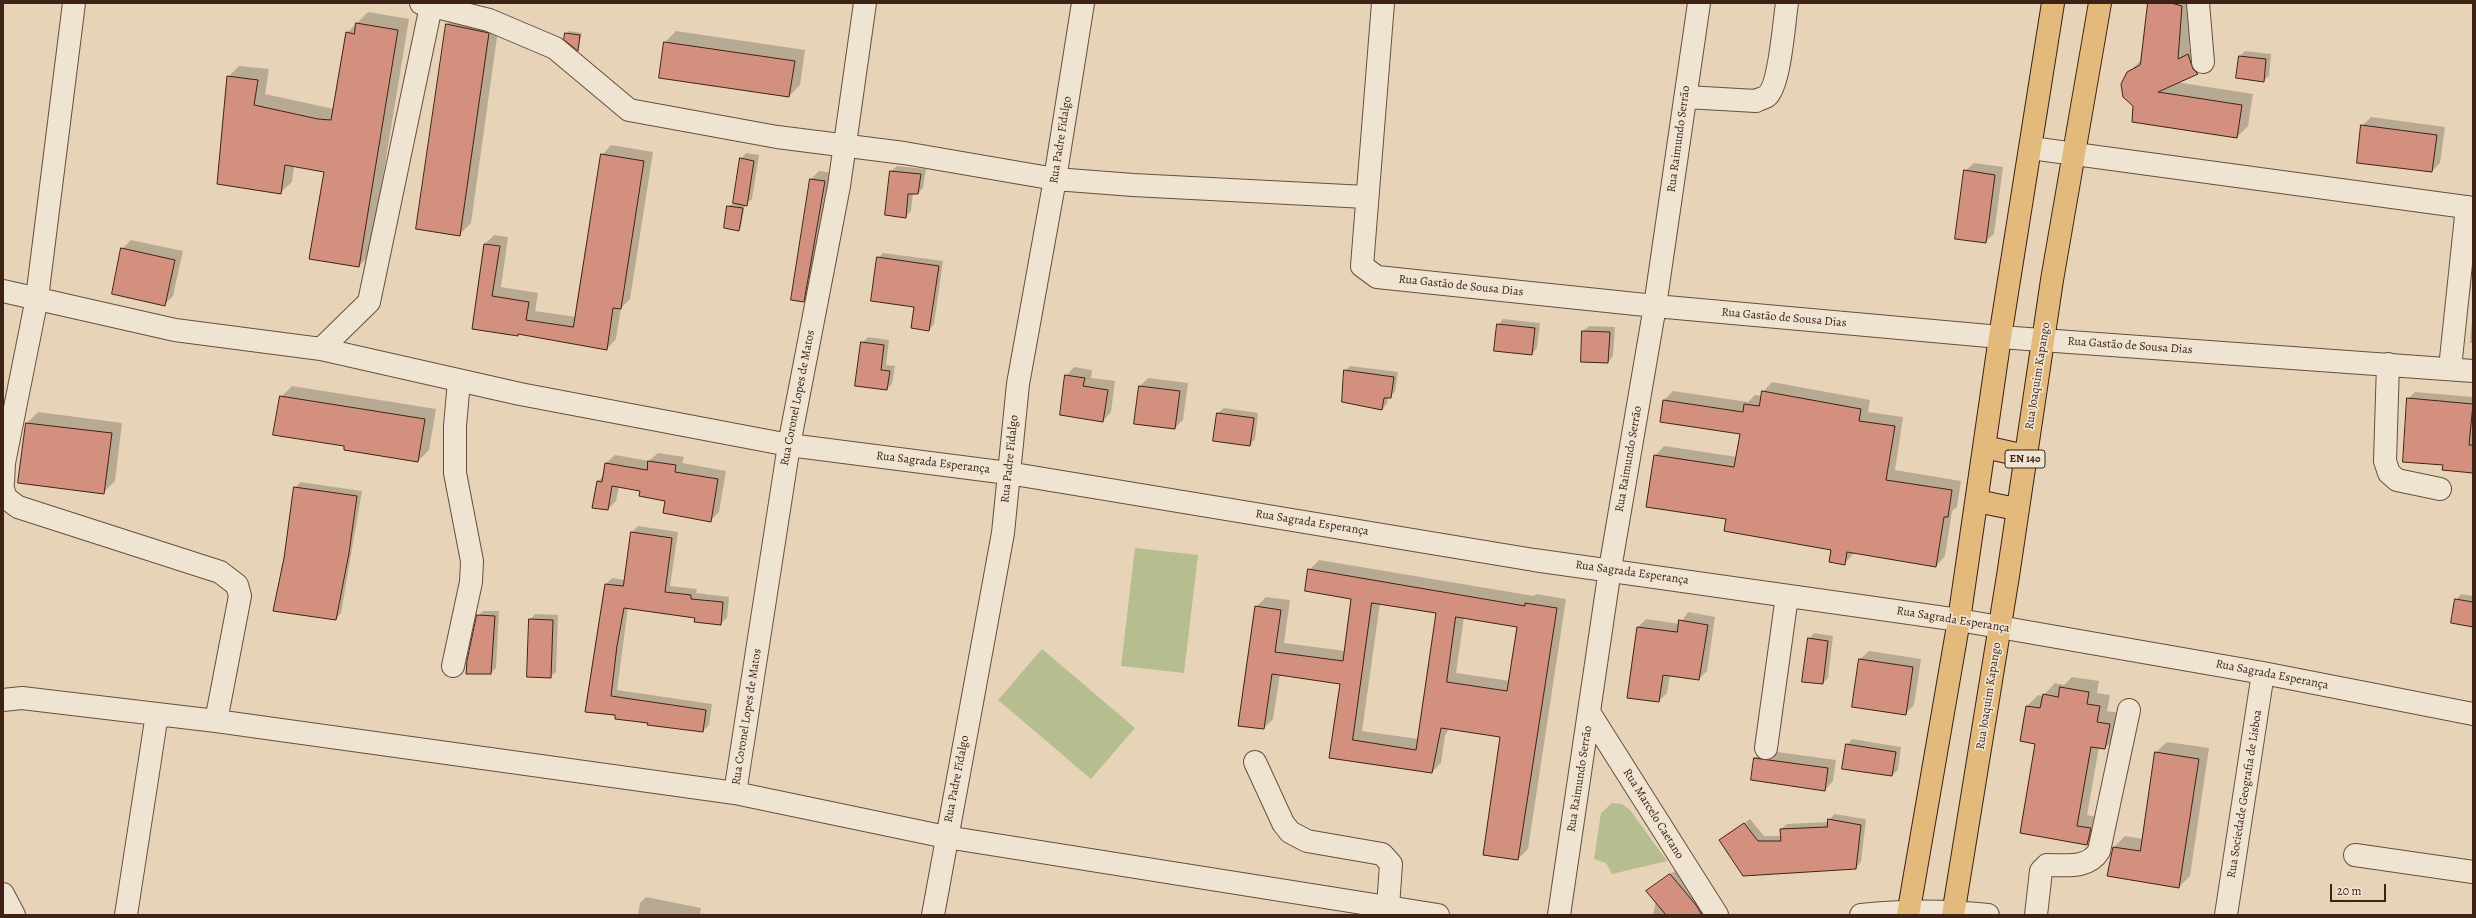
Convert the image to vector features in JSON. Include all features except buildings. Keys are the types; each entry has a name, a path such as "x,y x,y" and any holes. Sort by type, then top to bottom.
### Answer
{"main road":[{"path":"1909,912 1960,620 2000,337 2053,3"},
{"name":"Rua Joaquim Kapango","path":"1953,913 2073,152 2100,3"},
{"path":"1985,447 2025,456"},
{"path":"1977,501 2016,509"}],"street":[{"path":"3,483 4,463 37,298 74,3"},
{"name":"Rua Coronel Lopes de Matos","path":"735,793 789,445 839,186 865,3"},
{"name":"Rua Padre Fidalgo","path":"933,915 946,837 1003,533 1018,384 1055,179 1083,3"},
{"name":"Rua Gastão de Sousa Dias","path":"1383,3 1366,197 1362,266 1377,277 1655,306 2000,337 2473,370"},
{"name":"Rua Raimundo Serrão","path":"1559,915 1590,714 1610,569 1655,306 1700,3"},
{"path":"1686,97 1756,101 1767,96 1773,87 1778,66 1787,3"},
{"path":"2198,3 2203,62"},
{"path":"321,349 369,302 426,4 488,12 554,48 629,110 777,137 844,145 1055,179 1133,185 1366,197"},
{"path":"2031,148 2073,152 2470,208 2450,368"},
{"name":"Rua Sagrada Esperança","path":"3,291 175,330 321,349 459,381 789,445 1008,473 1534,560 1610,569 1786,596 1960,620 2263,674 2473,714"},
{"path":"2388,364 2385,460 2389,474 2397,480 2440,489"},
{"path":"453,666 471,582 472,561 455,474 455,426 459,381"},
{"path":"3,489 6,498 18,507 220,572 238,585 240,596 216,721"},
{"path":"1766,748 1786,596"},
{"name":"Rua Sociedade Geografia de Lisboa","path":"2226,915 2263,674"},
{"path":"3,700 22,698 216,721 735,793 946,837 1322,906 1388,907 1438,915"},
{"path":"2036,915 2041,871 2046,865 2086,864 2094,858 2099,851 2129,710"},
{"path":"126,915 157,714"},
{"name":"Rua Marcelo Caetano","path":"1590,714 1717,915"},
{"path":"1255,762 1283,824 1290,832 1307,841 1382,854 1387,858 1391,864 1388,907"},
{"path":"2355,855 2473,872"},
{"path":"3,894 14,915"},
{"path":"1861,915 1909,912 1988,915"}],"green space":[{"path":"1135,548 1198,555 1184,673 1121,666"},
{"path":"1042,649 1135,728 1091,779 998,700"},
{"path":"1612,803 1622,804 1630,810 1667,861 1612,874 1606,863 1594,859 1601,813"}]}
